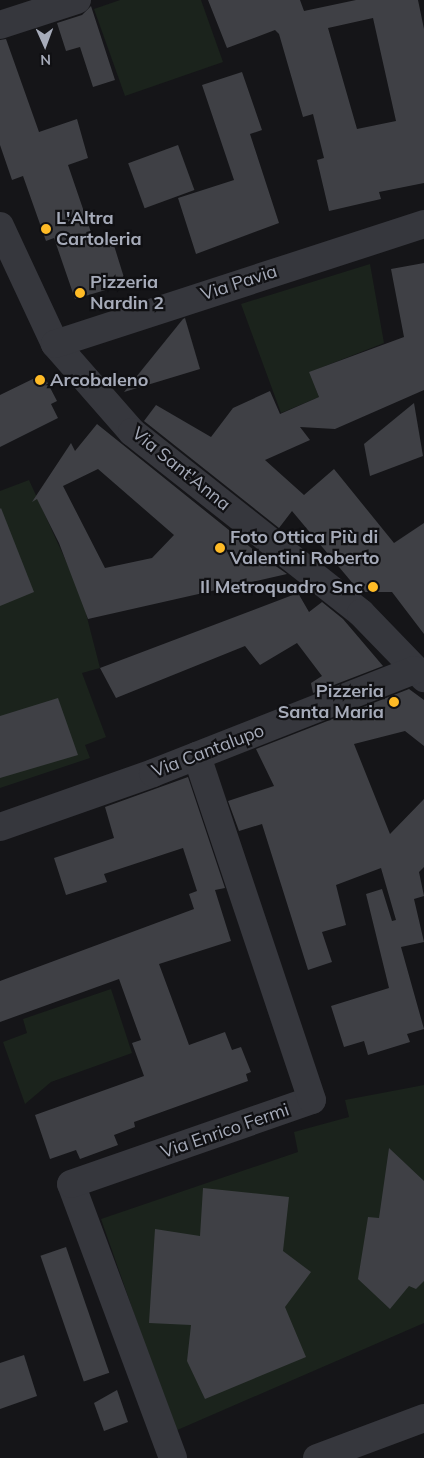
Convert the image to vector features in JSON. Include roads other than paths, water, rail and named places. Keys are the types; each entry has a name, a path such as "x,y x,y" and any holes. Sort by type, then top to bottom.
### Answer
{"street":[{"path":"0,25 77,0"},
{"name":"Via Pavia","path":"55,344 424,224"},
{"name":"Via Sant'Anna","path":"0,226 10,256 55,344 132,432 361,614 419,674"},
{"name":"Via Cantalupo","path":"0,827 197,756 329,704 419,674"},
{"name":"Via Enrico Fermi","path":"173,1458 71,1184 312,1100 197,756"},
{"path":"317,1458 424,1418"}],"place":[{"name":"L'Altra Cartoleria","path":"46,229"},
{"name":"Pizzeria Nardin 2","path":"80,293"},
{"name":"Arcobaleno","path":"40,380"},
{"name":"Foto Ottica Più di Valentini Roberto","path":"220,548"},
{"name":"Il Metroquadro Snc","path":"373,587"},
{"name":"Pizzeria Santa Maria","path":"394,702"}]}
